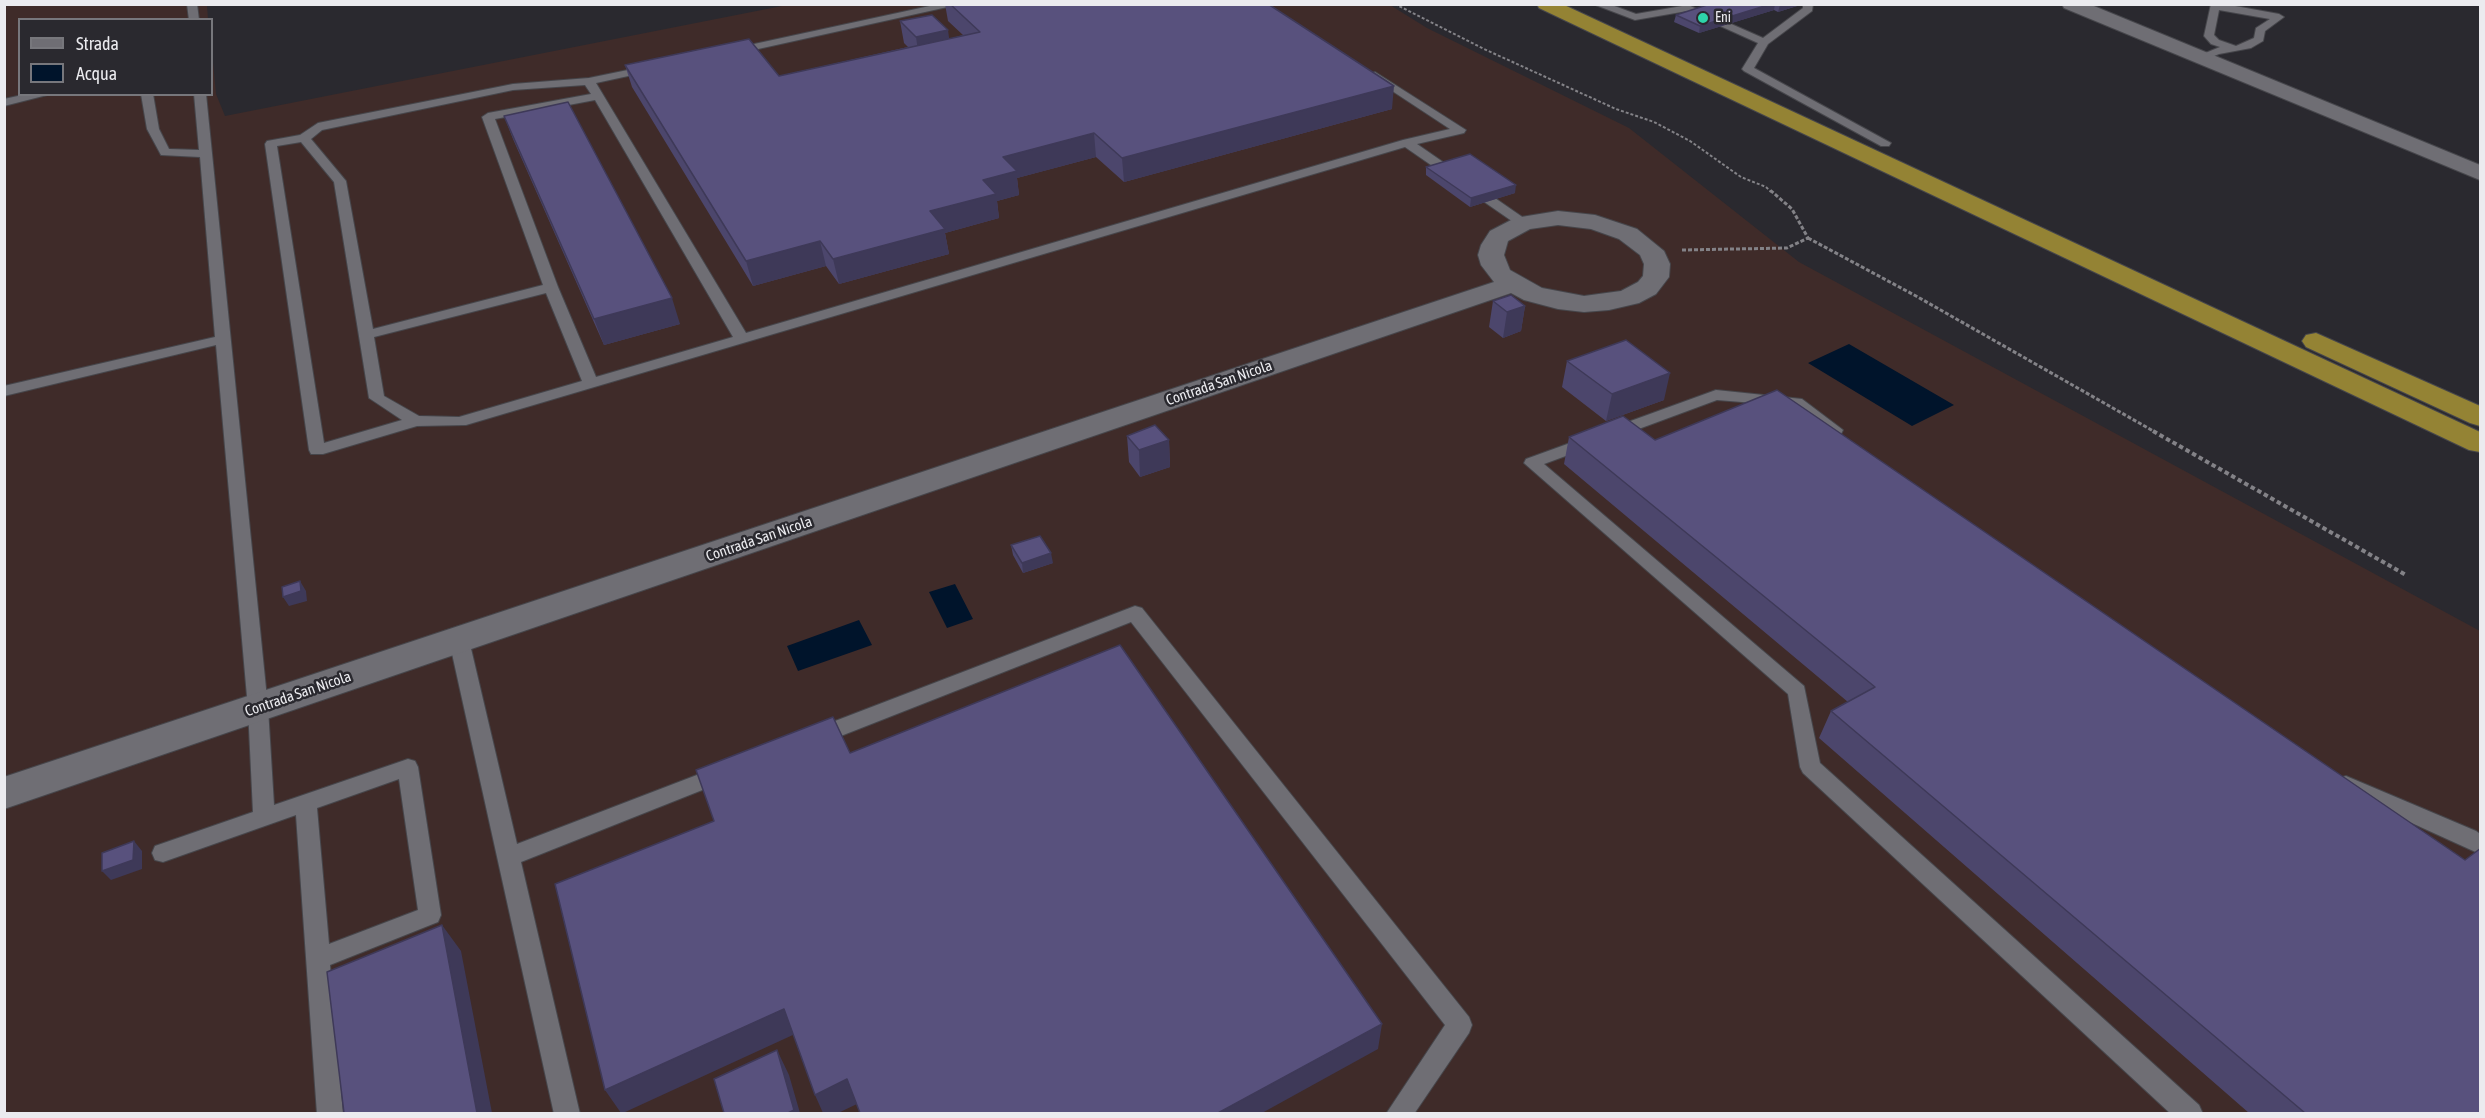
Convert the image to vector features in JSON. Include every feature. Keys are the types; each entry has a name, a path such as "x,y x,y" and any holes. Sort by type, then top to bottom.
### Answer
{"highway":[{"path":"1546,4 2481,443"},
{"path":"1582,4 2481,417"}],"street":[{"path":"2071,4 2481,173"},
{"path":"1558,218 1595,222 1628,234 1651,251 1657,264 1656,277 1647,288 1620,300 1584,304 1558,301 1513,285 1501,275 1491,255 1493,245 1499,236 1524,223 1558,218"},
{"name":"Contrada San Nicola","path":"4,793 1513,285"}],"lane":[{"path":"715,55 956,4"},
{"path":"1598,4 1635,17 1690,6 1764,42"},
{"path":"1808,4 1808,9 1764,42 1748,69 1885,143"},
{"path":"2202,58 2217,51 2235,49 2247,46 2259,39 2260,30 2279,17 2215,6 2209,36 2215,42 2235,49"},
{"path":"669,65 589,81 513,87 318,127 304,138 271,144 317,450 416,421 460,422 1407,143 1460,130 1363,67"},
{"path":"589,81 742,339"},
{"path":"4,103 37,96"},
{"path":"147,96 153,129 165,152 206,154"},
{"path":"200,96 258,708 264,818"},
{"path":"591,384 551,287 488,117 598,96"},
{"path":"304,138 340,181 377,398 416,421"},
{"path":"1407,143 1524,223"},
{"path":"366,335 551,287"},
{"path":"4,391 224,339"},
{"path":"1854,443 1796,402 1716,395 1532,463 1797,691 1810,767 2190,1113"},
{"path":"800,743 1135,613 1460,1025 1399,1113"},
{"path":"459,640 567,1113"},
{"path":"509,857 744,765"},
{"path":"163,853 408,767 430,915 318,960"},
{"path":"2329,777 2468,837 2481,845"},
{"path":"306,804 330,1113"}],"path":[{"path":"1395,4 1484,49 1616,109 1654,122 1690,141 1741,177 1766,187 1792,209 1808,238 1916,296 2406,575"},
{"path":"1651,251 1787,248 1808,238"}],"shaded area":[{"path":"5,5 207,5 208,18 18,18 18,96 213,96 213,62 216,94 225,116 787,5 1390,5 1427,28 1629,128 1799,262 2480,631 2480,1113 5,1114"}],"water":[{"path":"1849,344 1954,405 1912,426 1808,363"},
{"path":"955,584 973,619 947,628 929,592"},
{"path":"859,620 872,645 798,671 787,646"}],"building":[{"path":"950,4 1268,4 1394,86 1122,158 1094,133 1003,157 1017,171 983,180 996,194 930,211 945,229 833,259 820,241 746,261 625,65 749,39 779,76 980,32"},
{"path":"1710,4 1771,4 1700,26 1676,15"},
{"path":"932,15 948,30 916,37 900,21"},
{"path":"568,102 672,298 594,319 504,116"},
{"path":"1470,154 1516,185 1471,198 1426,167"},
{"path":"1511,295 1525,306 1507,312 1493,301"},
{"path":"1626,340 1670,373 1612,394 1567,361"},
{"path":"1777,390 2465,860 2481,848 2481,1113 2305,1113 1831,711 1875,687 1569,437 1623,416 1655,440"},
{"path":"1155,425 1169,440 1139,450 1127,436"},
{"path":"1040,536 1051,553 1022,563 1011,545"},
{"path":"300,581 301,591 283,597 282,587"},
{"path":"1120,645 1382,1024 1218,1113 860,1113 847,1079 815,1095 784,1009 605,1090 555,884 714,821 696,770 833,717 850,753"},
{"path":"134,841 133,860 102,871 102,853"},
{"path":"442,925 477,1113 344,1113 327,972"},
{"path":"777,1050 794,1110 788,1113 724,1113 714,1079"}],"place":[{"name":"Eni","path":"1703,18"}]}
